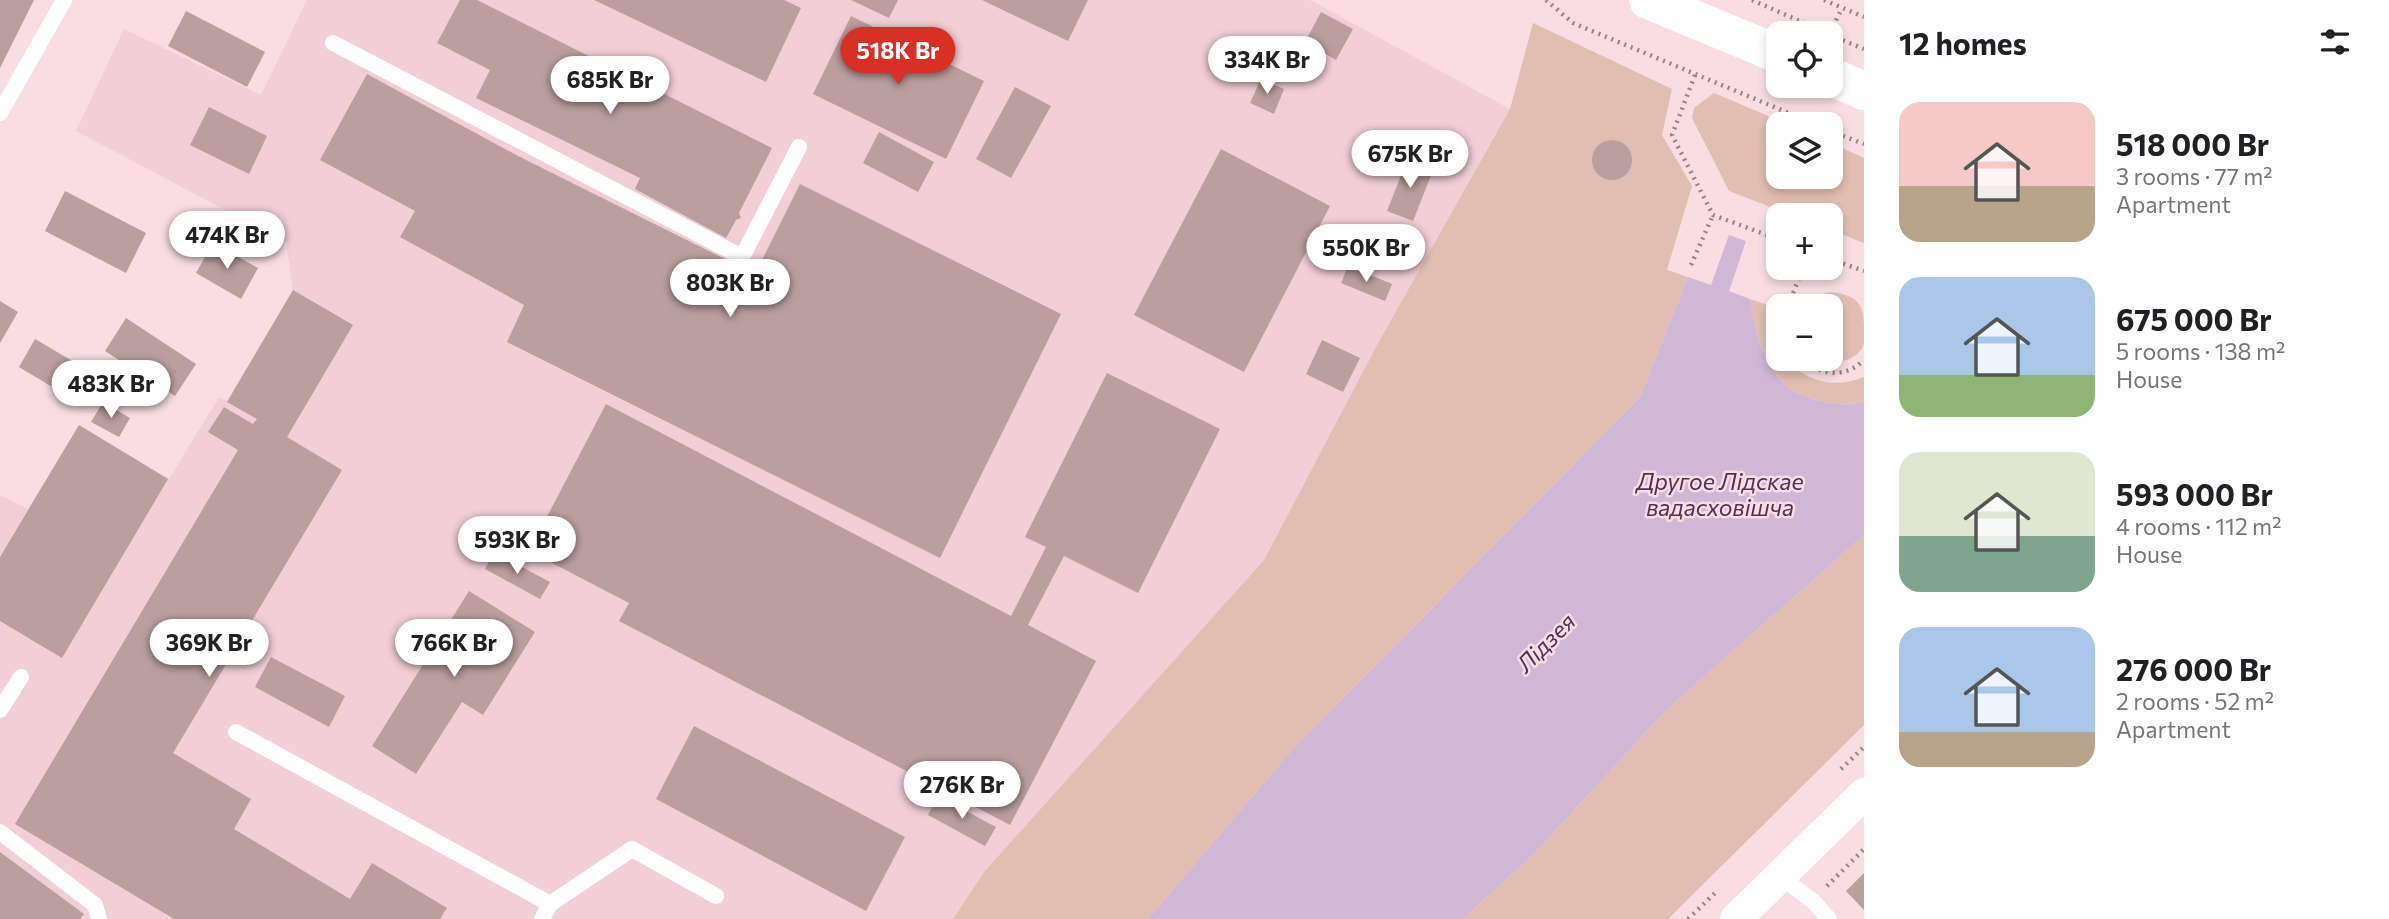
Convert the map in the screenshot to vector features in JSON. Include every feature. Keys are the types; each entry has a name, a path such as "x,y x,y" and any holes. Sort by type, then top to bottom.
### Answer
{"main road":[{"path":"1648,0 1766,49"},
{"path":"1843,81 1864,90"}],"street":[{"path":"1737,919 1864,794"}],"lane":[{"path":"0,113 64,0"},
{"path":"333,43 742,257 799,148"},
{"path":"0,710 20,677"},
{"path":"236,732 550,904"},
{"path":"0,832 95,905 99,919"},
{"path":"542,919 550,904 632,849 716,896"},
{"path":"1779,876 1813,901 1829,919"}],"path":[{"path":"1546,0 1573,23 1786,112"},
{"path":"1752,0 1800,21"},
{"path":"1824,0 1864,17"},
{"path":"1836,21 1842,8"},
{"path":"1843,40 1864,49"},
{"path":"1695,75 1672,135 1713,215 1766,235"},
{"path":"1843,136 1864,145"},
{"path":"1691,265 1713,215"},
{"path":"1843,264 1864,271"},
{"path":"1821,371 1833,374 1848,370 1864,360"}],"shaded area":[{"path":"307,0 1310,0 1510,109 1377,345 1264,560 984,872 953,919 0,919 0,495 28,509 79,425 169,479 219,397 227,401 293,290 286,242 76,131 124,29 261,95"},
{"path":"1533,23 1672,89 1662,135 1692,186 1667,270 1688,277 1640,397 1293,749 1148,919 953,919 984,872 1264,560 1377,345 1510,109"},
{"path":"1714,93 1766,115 1766,189 1843,189 1843,148 1864,158 1864,243 1843,235 1843,203 1766,203 1766,205 1729,191 1692,118 1694,108"},
{"path":"1843,294 1860,305 1864,318 1864,343 1857,354 1844,361"},
{"path":"1750,299 1766,304 1766,358"},
{"path":"1773,371 1800,371 1812,378 1832,383 1864,377 1864,401 1834,404 1816,400 1800,395 1781,381"},
{"path":"1864,535 1864,725 1668,919 1463,919 1533,855 1667,709"}],"water":[{"name":"Другое Лідскае вадасховішча","path":"1729,235 1746,241 1729,291 1750,299 1766,358 1766,371 1773,371 1794,392 1804,396 1834,404 1864,401 1864,535 1667,709 1533,855 1463,919 1148,919 1293,749 1640,397 1688,277 1711,285"}],"building":[{"path":"0,0 34,0 0,68"},
{"path":"460,0 477,0 772,148 739,213 741,218 736,220 726,238 635,189 640,178 476,98 490,70 437,43"},
{"path":"594,0 784,0 801,8 766,82"},
{"path":"851,0 898,0 889,18"},
{"path":"982,0 1088,0 1068,41"},
{"path":"186,11 265,52 247,87 168,46"},
{"path":"1321,12 1353,29 1336,60 1305,42"},
{"path":"851,16 984,81 946,159 813,94"},
{"path":"367,74 518,156 755,274 800,184 1061,314 940,558 507,342 524,305 400,237 415,211 320,160"},
{"path":"1261,79 1284,89 1274,114 1250,103"},
{"path":"1015,87 1051,106 1011,178 976,159"},
{"path":"209,107 267,136 249,174 190,145"},
{"path":"879,132 934,162 918,192 863,163"},
{"path":"1612,140 1626,146 1632,160 1626,174 1612,180 1598,174 1592,160 1598,146"},
{"path":"1221,149 1330,206 1244,372 1134,315"},
{"path":"1408,158 1434,168 1413,221 1387,211"},
{"path":"65,191 146,233 126,273 45,231"},
{"path":"213,243 258,268 241,299 196,273"},
{"path":"1348,266 1392,284 1385,301 1341,283"},
{"path":"293,290 353,325 287,437 342,470 173,753 251,799 234,829 350,899 372,863 447,908 440,919 174,919 15,824 238,450 208,432 224,407 253,424 257,419 227,402"},
{"path":"0,301 18,312 0,343"},
{"path":"126,318 196,364 175,396 105,351"},
{"path":"35,339 81,366 64,394 19,367"},
{"path":"1322,340 1360,358 1343,392 1306,374"},
{"path":"1107,373 1220,429 1138,593 1064,556 1028,625 1096,661 1010,825 619,621 629,603 529,551 606,404 1011,616 1046,547 1025,537"},
{"path":"103,402 130,418 119,437 91,422"},
{"path":"79,425 168,479 62,658 0,621 0,557"},
{"path":"494,552 550,582 540,599 485,569"},
{"path":"469,591 535,632 483,715 462,702 416,774 372,746"},
{"path":"271,657 345,696 329,727 255,687"},
{"path":"694,726 905,837 866,911 656,799"},
{"path":"938,796 996,827 985,846 928,815"},
{"path":"0,852 84,914 80,919 0,919"},
{"path":"1864,873 1864,910 1846,891"}],"water label":[{"name":"Лідзея","path":"1546,643"}]}
